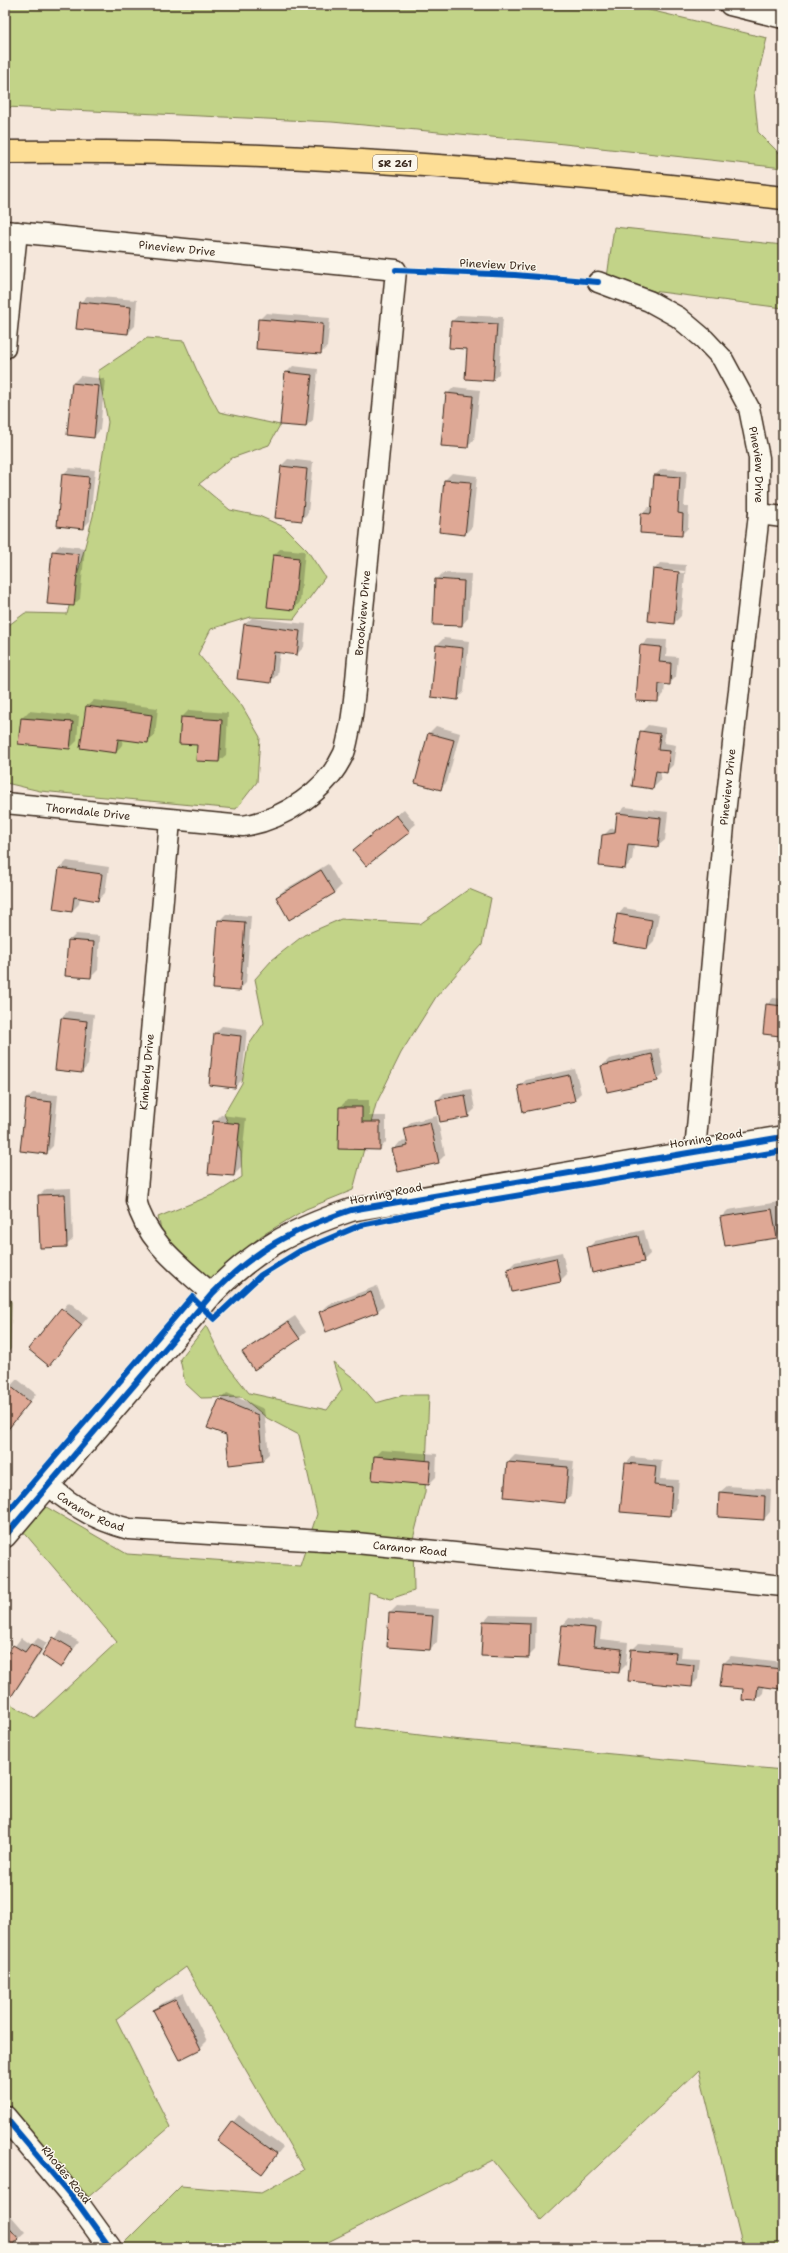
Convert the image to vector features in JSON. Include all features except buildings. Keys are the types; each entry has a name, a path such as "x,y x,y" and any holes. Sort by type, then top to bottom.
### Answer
{"main road":[{"name":"SR 261","path":"5,152 266,155 448,166 621,180 783,198"}],"street":[{"path":"730,5 783,18"},
{"path":"5,348 11,231"},
{"name":"Pineview Drive","path":"11,231 396,270"},
{"name":"Brookview Drive","path":"170,821 243,826 254,824 275,816 300,803 318,788 337,766 345,751 358,668 396,270"},
{"name":"Pineview Drive","path":"598,282 649,301 678,317 704,339 722,358 749,408 760,458 759,514 725,814 695,1151"},
{"path":"759,514 783,516"},
{"name":"Thorndale Drive","path":"5,803 170,821"},
{"name":"Kimberly Drive","path":"170,821 136,1200 139,1213 154,1239 171,1258 212,1294"},
{"name":"Horning Road","path":"5,1536 152,1361 212,1294 250,1258 277,1240 311,1224 351,1210 783,1137"},
{"name":"Caranor Road","path":"49,1485 65,1500 86,1513 113,1525 129,1529 356,1543 783,1586"},
{"name":"Rhodes Road","path":"5,2117 79,2205 110,2248"}],"green space":[{"path":"5,5 645,9 767,38 754,91 758,132 783,157 783,168 555,143 332,122 5,107"},
{"path":"614,227 783,245 783,308 606,285"},
{"path":"147,338 184,341 198,373 219,412 280,425 269,445 232,458 199,484 230,510 259,516 284,527 307,550 325,577 294,619 250,617 211,629 198,654 242,706 260,737 257,782 236,809 40,791 6,783 5,781 5,628 25,613 67,614 93,516 108,422 98,371"},
{"path":"469,889 491,898 482,945 436,997 401,1053 376,1104 353,1190 306,1209 261,1236 214,1279 167,1254 158,1217 217,1193 242,1177 241,1152 224,1114 242,1083 248,1046 264,1023 255,979 272,960 304,935 341,919 420,924"},
{"path":"5,1289 11,1302 10,1349 5,1357"},
{"path":"206,1326 223,1360 249,1393 327,1410 342,1390 333,1362 356,1380 376,1403 404,1395 429,1395 425,1492 413,1539 414,1591 390,1599 369,1592 356,1727 452,1739 783,1770 783,2248 743,2248 699,2070 541,2220 493,2160 316,2248 119,2248 181,2186 261,2193 304,2170 186,1967 116,2019 170,2127 79,2205 5,2117 5,1701 35,1718 117,1642 16,1523 36,1501 127,1554 300,1566 317,1514 299,1435 267,1418 242,1397 201,1398 185,1383 180,1359"}],"cycle path":[{"path":"396,270 515,275 598,282"},
{"path":"5,1536 212,1294 228,1278 259,1253 292,1234 310,1225 351,1210 783,1137"},
{"path":"5,1515 192,1297 214,1319 261,1275 300,1251 361,1225 449,1207 783,1151"},
{"path":"5,2117 79,2205 110,2248"}]}
